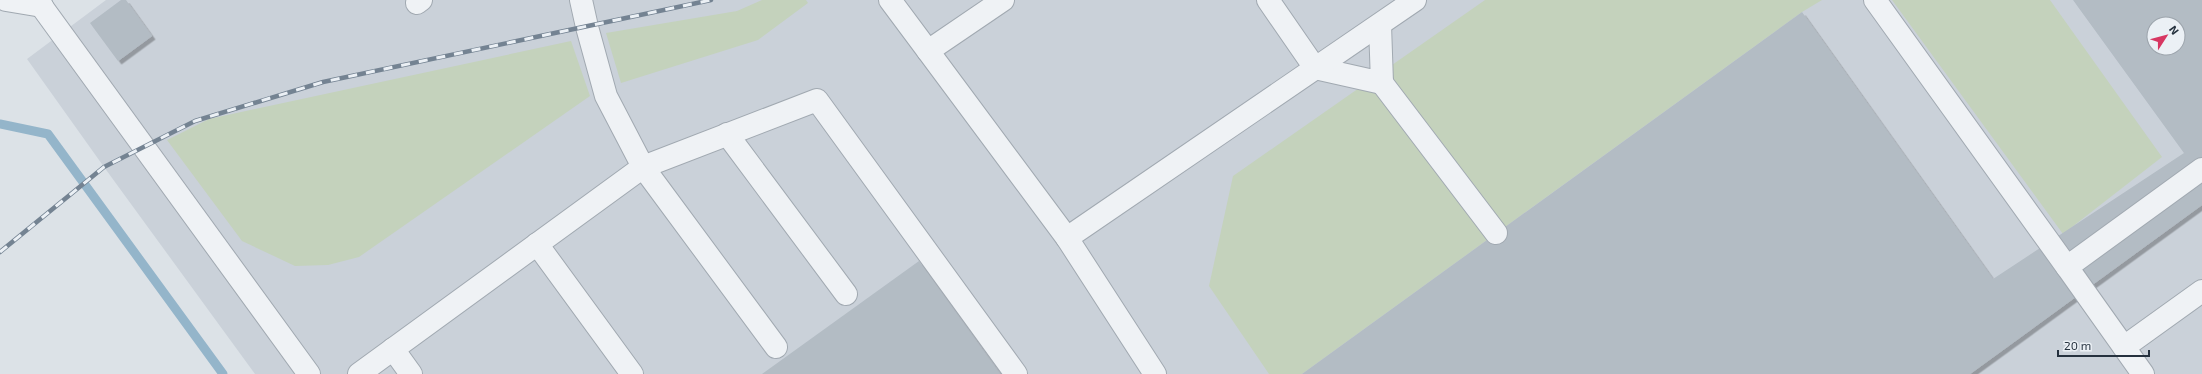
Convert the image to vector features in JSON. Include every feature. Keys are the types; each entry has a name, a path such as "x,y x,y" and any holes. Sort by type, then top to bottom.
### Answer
{"lane":[{"path":"6,0 39,3 309,374"},
{"path":"581,0 606,96 643,167 776,347"},
{"path":"890,0 1067,238 1155,374"},
{"path":"928,51 1003,0"},
{"path":"1268,0 1316,68 1382,82"},
{"path":"1067,238 1415,0"},
{"path":"1875,0 2143,374"},
{"path":"1380,24 1382,82 1496,233"},
{"path":"359,374 643,167 817,100 1016,374"},
{"path":"727,134 846,294"},
{"path":"2066,267 2202,169"},
{"path":"537,244 632,374"},
{"path":"2124,347 2202,291"},
{"path":"393,349 411,374"}],"shaded area":[{"path":"106,0 2202,0 2202,374 255,374 27,59"}],"green space":[{"path":"762,0 806,0 808,3 758,40 621,83 606,33 737,11"},
{"path":"1485,0 1822,0 1802,12 1302,374 1269,374 1209,286 1233,176"},
{"path":"1892,0 2050,0 2162,157 2063,234"},
{"path":"571,41 590,96 359,257 328,265 295,266 242,241 167,140 209,119"}],"building":[{"path":"121,0 126,0 152,36 118,61 90,23"},
{"path":"2073,0 2202,0 2202,205 1970,374 1302,374 1802,12 1993,279 2184,153"},
{"path":"919,261 1000,374 762,374"}],"waterway":[{"path":"0,124 48,134 223,374"}],"railway":[{"path":"0,252 104,167 195,121 323,82 711,0"}]}
